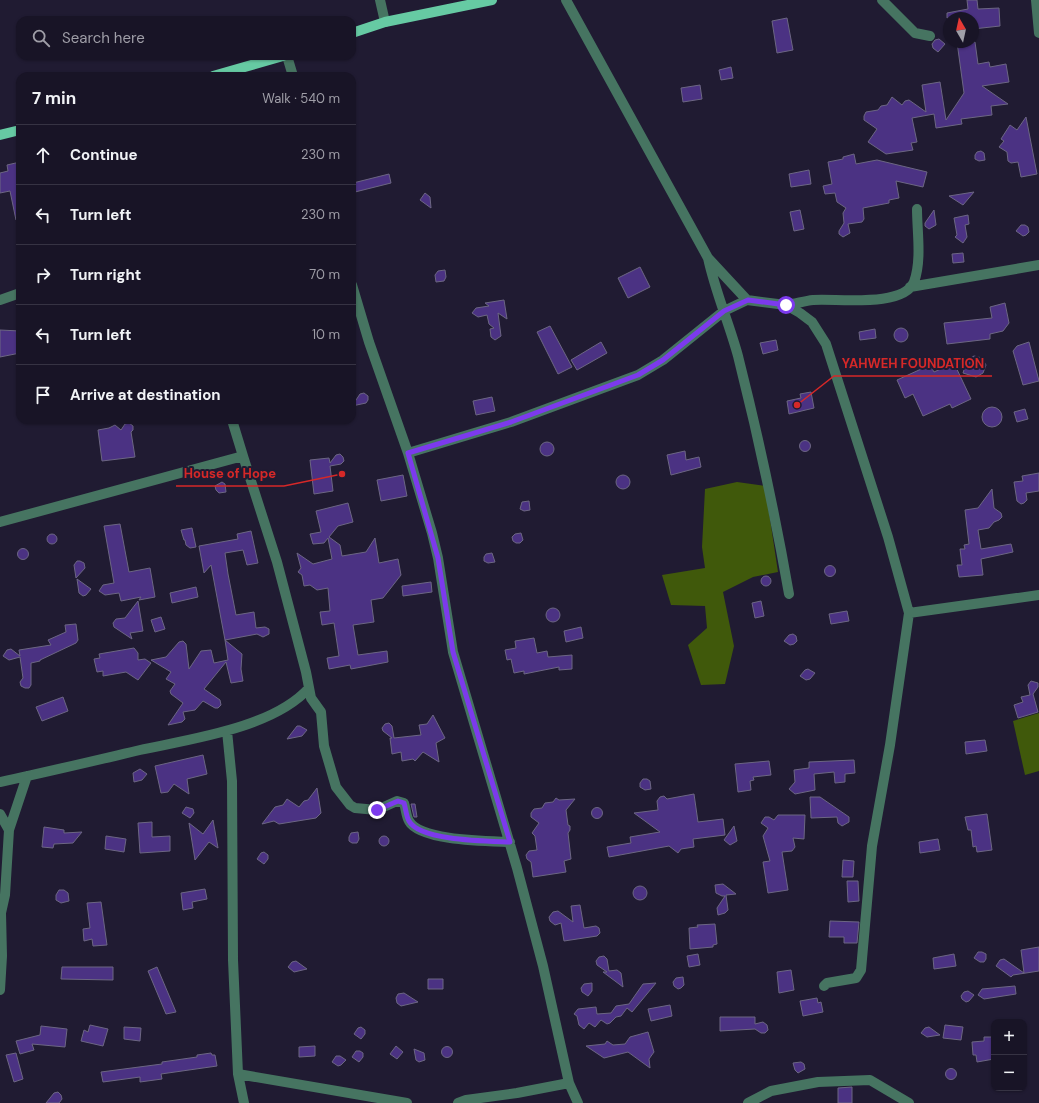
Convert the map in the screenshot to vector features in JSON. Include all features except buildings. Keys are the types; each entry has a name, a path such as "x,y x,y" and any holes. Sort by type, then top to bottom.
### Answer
{"main road":[{"path":"356,32 385,22 492,0"},
{"path":"226,72 269,60"},
{"path":"0,135 16,131"}],"street":[{"path":"380,0 385,22"},
{"path":"566,0 708,258 748,300"},
{"path":"882,0 915,34 930,36"},
{"path":"1036,0 1039,33"},
{"path":"288,60 292,72"},
{"path":"910,287 914,281 917,260 917,209"},
{"path":"708,258 712,277 732,335 767,476 789,594"},
{"path":"408,453 511,422 638,375 663,360 724,311 748,300 786,305 814,300 883,299 893,297 910,287 1039,265"},
{"path":"0,300 16,294"},
{"path":"356,298 369,342 408,453 438,558 453,652 510,842 543,966 570,1083 578,1103"},
{"path":"786,305 812,322 826,344 888,537 909,613 890,745 872,846 860,975 856,978 827,983 824,986"},
{"path":"233,424 277,562 313,703 321,712 321,730 331,773 336,787 350,805 355,808 377,810 398,801 404,803 409,822 425,833 482,841 510,842"},
{"path":"0,522 243,456"},
{"path":"909,613 1039,596"},
{"path":"0,782 227,731 284,709 293,704 309,688"},
{"path":"227,731 232,781 233,960 238,1074 244,1103"},
{"path":"0,990 2,956 1,912 5,895 9,830 26,776"},
{"path":"0,814 9,830"},
{"path":"238,1074 407,1103"},
{"path":"748,1103 771,1091 812,1084 870,1080 909,1103"},
{"path":"458,1103 466,1100 517,1093 570,1083"}],"green space":[{"path":"737,482 765,486 778,572 753,577 723,592 734,646 725,684 701,685 688,645 707,628 705,606 671,605 662,575 705,568 702,547 705,489"},
{"path":"1039,713 1039,771 1025,775 1013,721"}],"place":[{"name":"YAHWEH FOUNDATION","path":"797,405"},
{"name":"House of Hope","path":"342,474"}],"route":[{"path":"377,810 398,801 404,803 409,822 419,831 433,835 482,841 510,842 473,726 453,652 438,558 408,453 511,422 604,389 638,375 663,360 724,311 748,300 764,304 786,305"}]}
